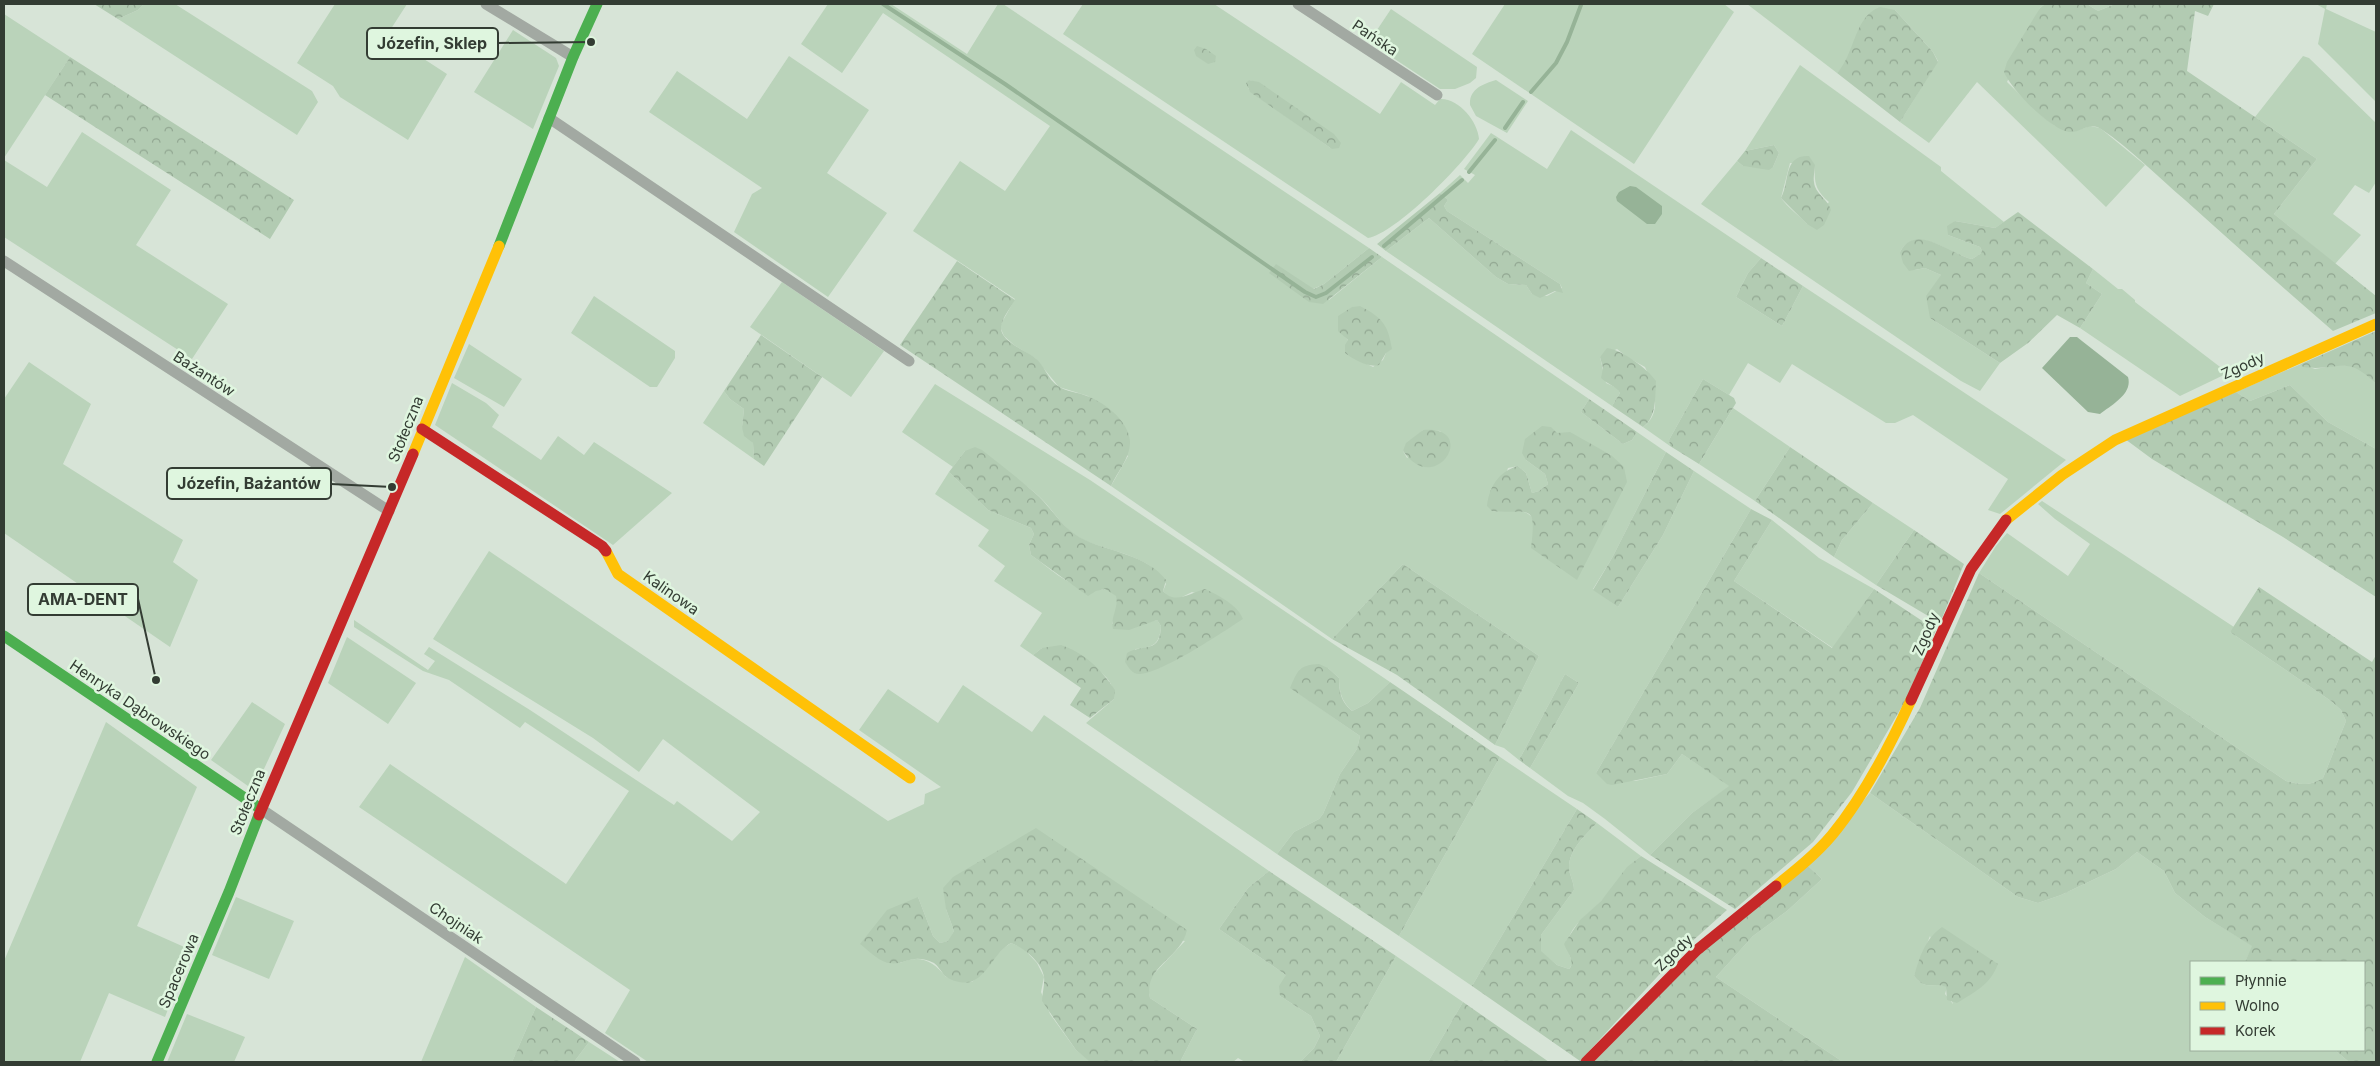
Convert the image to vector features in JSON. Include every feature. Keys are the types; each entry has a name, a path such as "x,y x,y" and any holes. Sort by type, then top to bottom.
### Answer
{"street":[{"path":"486,4 573,57"},
{"name":"Stołeczna","path":"228,892 261,809 389,511 512,215 573,57 597,4"},
{"name":"Pańska","path":"1298,4 1437,95"},
{"path":"549,118 909,361"},
{"name":"Bażantów","path":"4,261 389,511"},
{"name":"Zgody","path":"1586,1062 1697,950 1799,868 1832,835 1851,809 1894,738 1971,569 1999,527 2010,516 2068,470 2115,440 2376,324"},
{"name":"Kalinowa","path":"422,428 602,546 612,567 618,574 910,778"},
{"name":"Henryka Dąbrowskiego","path":"4,636 261,809"},
{"name":"Chojniak","path":"261,809 635,1062"},
{"name":"Spacerowa","path":"157,1062 228,892"}],"shaded area":[{"path":"144,4 175,4 312,91 318,102 297,135 118,19 138,10"},
{"path":"335,4 407,4 387,35 447,74 408,140 340,97 333,86 297,63"},
{"path":"828,4 891,4 967,54 998,4 1003,4 1369,248 1324,284 1313,289 1276,264 1329,300 1382,257 1589,399 1581,412 1623,444 1632,440 1637,432 1666,452 1612,558 1593,589 1618,607 1663,535 1694,471 1751,509 1596,773 1635,781 1667,774 1682,754 1730,786 1692,813 1650,855 1583,803 1568,796 1530,768 1579,683 1565,674 1519,760 1504,748 1495,745 1539,656 1403,564 1332,639 1111,486 1128,456 1088,396 1059,387 1035,358 1014,345 1004,336 1001,324 1015,299 913,231 960,161 1005,191 1050,126 883,13 842,73 801,44","holes":["1343,334 1386,353 1383,360 1373,367 1365,363","1423,430 1441,431 1407,458 1403,451","1580,439 1611,455 1534,521 1531,516 1521,511 1492,511 1508,468 1518,466 1526,473 1532,493 1539,491 1548,484 1545,474 1526,460"]},
{"path":"1083,4 1214,4 1380,114 1401,82 1435,105 1440,99 1454,102 1471,119 1478,132 1479,139 1459,164 1411,212 1380,234 1368,238 1063,34","holes":["1249,80 1259,83 1332,149 1248,88"]},
{"path":"1505,4 1724,4 1734,12 1634,164 1472,54"},
{"path":"1747,4 2045,4 2040,8 2007,82 2055,126 2079,130 2090,126 2100,128 2145,165 2106,207 1977,82 1929,143 1900,122 1938,61 1933,52 1895,10 1837,73"},
{"path":"2087,4 2115,4 2098,11"},
{"path":"2316,4 2327,4 2326,9 2376,32 2376,102 2318,44 2325,9"},
{"path":"1391,9 1477,67 1476,78 1470,83 1455,89 1440,89 1369,42"},
{"path":"4,14 70,57 4,158"},
{"path":"513,30 556,58 559,66 533,129 474,92"},
{"path":"789,56 869,110 827,173 887,213 828,297 734,232 752,194 762,188 649,112 677,71 747,119"},
{"path":"2303,56 2309,58 2376,123 2376,182 2369,193 2355,185 2333,214 2361,235 2335,264 2274,214 2317,159 2255,117"},
{"path":"1800,65 1941,167 1941,171 2004,222 1995,228 1955,221 1948,235 1980,247 1982,251 1972,259 1924,240 1915,240 1907,244 1900,252 1915,270 1925,268 1941,275 1930,318 2000,363 1980,391 1961,381 1701,204 1737,161 1743,166 1773,167 1779,153 1774,145 1745,151","holes":["1790,163 1815,165 1816,185 1829,202 1807,224 1781,198"]},
{"path":"1496,80 1528,101 1507,133 1476,116 1470,105 1470,99 1474,91 1482,85"},
{"path":"1571,130 1761,258 1748,273 1736,297 1782,326 1803,286 2066,460 2000,514 1988,510 2008,479 1913,415 1895,423 1886,423 1792,364 1780,383 1748,363 1729,395 1703,379 1669,440 1670,446 1643,427 1653,414 1655,406 1651,382 1645,367 1617,349 1600,357 1606,383 1617,388 1620,393 1612,406 1386,251 1429,218 1496,277 1508,284 1526,285 1532,294 1547,296 1562,288 1560,284 1447,211 1444,206 1448,200 1440,193 1460,175 1468,183 1475,175 1464,169 1491,133 1547,169"},
{"path":"82,132 171,190 136,245 228,304 192,359 4,237 4,160 47,187"},
{"path":"1630,186 1636,187 1662,206 1662,214 1655,224 1647,224 1617,201 1616,197 1619,192"},
{"path":"2093,269 2118,289 2122,289 2135,302 2228,373 2180,396 2080,328 2102,294 2086,283"},
{"path":"782,282 884,351 851,397 750,327"},
{"path":"594,296 675,351 675,358 657,387 650,387 571,333"},
{"path":"2070,337 2077,337 2128,377 2129,383 2124,394 2100,414 2088,412 2042,368"},
{"path":"469,344 522,379 504,407 454,378"},
{"path":"29,362 91,404 63,464 183,540 173,562 198,580 170,647 4,533 4,399"},
{"path":"2301,364 2315,369 2338,365 2354,366 2366,373 2376,384 2376,449 2328,422 2290,385 2250,401 2236,392"},
{"path":"452,383 486,403 499,415 492,427 541,460 558,436 584,455 594,442 672,493 613,545 435,425"},
{"path":"935,384 1090,480 1390,682 1368,703 1352,711 1342,696 1339,678 1328,668 1291,688 1360,736 1357,749 1340,774 1323,814 1319,819 1294,832 1277,854 1086,723 1114,699 1113,688 1107,678 1088,664 1077,659 1042,648 1033,655 1020,646 1042,613 994,581 1005,566 978,546 989,530 935,494 949,472 988,510 1031,528 1034,534 1029,545 1031,555 1075,585 1095,590 1106,589 1117,596 1118,604 1112,624 1157,620 1161,626 1157,641 1147,648 1135,649 1139,674 1161,667 1234,607 1226,602 1192,592 1178,599 1168,597 1163,591 1166,584 1160,574 1141,560 1094,544 1076,535 1069,530 1041,498 1018,480 965,451 953,467 902,432"},
{"path":"724,391 730,399 744,409 742,427 753,443 754,459 703,423"},
{"path":"1733,408 1790,447 1755,501 1699,464"},
{"path":"2042,501 2234,627 2230,632 2331,701 2341,710 2346,721 2323,778 2305,784 2286,781 1979,573 1996,546 2007,533 2068,576 2090,544 2055,519 2038,504"},
{"path":"1873,503 1914,530 1876,585 1834,557 1842,540"},
{"path":"1772,520 1819,558 1874,589 1833,648 1734,581"},
{"path":"489,551 888,821 924,804 925,794 941,787 859,730 888,689 938,723 963,685 1032,732 1044,715 1269,871 1248,888 1219,929 1286,975 1280,996 1311,1016 1320,1036 1314,1048 1300,1062 1245,1062 1238,1058 1233,1062 1180,1062 1197,1029 1150,998 1148,988 1150,978 1185,941 946,909 954,931 949,941 940,943 933,936 918,897 900,963 907,960 920,959 931,963 946,977 972,982 1011,943 1023,948 1037,963 1044,977 1041,992 1050,1014 1076,1050 1091,1062 648,1062 605,1033 630,990 359,807 390,764 566,884 629,791 525,722 520,728 449,680 423,671 354,627 354,620 428,670 435,661 424,654 429,647 530,710 674,805 677,801 732,841 760,812 663,739 639,772 593,738 433,639"},
{"path":"347,637 416,683 388,724 328,683"},
{"path":"252,702 285,724 256,786 248,786 211,760"},
{"path":"106,722 197,787 137,926 191,950 165,1017 109,993 80,1062 4,1062 4,961"},
{"path":"1500,757 1577,809 1472,986 1399,936"},
{"path":"1870,793 2018,897 2038,903 2061,895 2116,869 2137,852 2164,871 2175,893 2205,917 2253,946 2246,961 2190,961 2190,1051 2336,1051 2349,1062 1843,1062 1716,977 1753,936 1787,911 1822,879 1807,865","holes":["1930,936 1953,1004 1945,994 1947,987 1942,985 1926,985 1914,976"]},
{"path":"1597,823 1641,856 1570,934 1568,943 1573,963 1569,969 1557,965 1541,952 1541,935 1574,890 1569,867 1572,854"},
{"path":"236,897 294,921 269,979 212,955"},
{"path":"1396,956 1463,1002 1428,1062 1336,1062"},
{"path":"465,957 536,1007 512,1062 421,1062"},
{"path":"187,1014 245,1037 234,1062 167,1062"},
{"path":"589,1042 620,1062 574,1062"}],"green space":[{"path":"94,4 144,4 138,10 118,19"},
{"path":"2045,4 2087,4 2098,11 2115,4 2214,4 2208,16 2195,11 2187,71 2317,159 2274,214 2376,296 2376,313 2333,331 2123,145 2101,129 2093,126 2073,132 2061,130 2032,107 2014,88 2004,72 2007,62 2040,8"},
{"path":"1880,7 1895,10 1933,52 1938,62 1900,122 1837,73 1848,56 1865,18"},
{"path":"1197,46 1206,49 1216,56 1215,62 1208,64 1196,56 1194,50"},
{"path":"70,57 294,200 270,239 45,95"},
{"path":"1249,80 1259,82 1334,134 1341,143 1339,148 1332,149 1250,92 1246,83"},
{"path":"1774,145 1779,153 1773,167 1769,170 1743,166 1737,161 1745,151"},
{"path":"1809,156 1815,165 1815,186 1831,210 1824,225 1817,230 1807,224 1781,198 1791,164 1801,157"},
{"path":"1440,193 1448,200 1444,206 1447,211 1560,284 1563,293 1555,291 1540,298 1532,294 1526,285 1508,284 1496,277 1429,218 1386,251 1377,244"},
{"path":"2018,212 2093,269 2086,283 2102,294 2080,328 2057,315 2028,343 2000,363 1930,318 1926,296 1941,275 1925,268 1909,271 1903,263 1900,252 1907,243 1915,240 1924,240 1972,259 1982,251 1980,247 1948,235 1947,226 1955,221 1995,228"},
{"path":"1369,248 1382,257 1323,304 1309,302 1269,273 1276,264 1314,289 1324,284"},
{"path":"1761,258 1803,286 1782,326 1736,297 1748,273"},
{"path":"957,261 1015,300 1005,316 1001,327 1004,337 1008,341 1038,360 1051,380 1058,386 1101,403 1114,413 1125,426 1130,447 1126,459 1111,486 900,345"},
{"path":"1360,306 1374,314 1383,323 1389,334 1392,349 1386,353 1379,365 1362,363 1345,353 1345,345 1348,340 1338,331 1338,316 1352,307"},
{"path":"2376,331 2376,384 2357,369 2349,366 2315,368 2303,367 2301,364"},
{"path":"761,335 822,377 764,466 754,459 753,443 744,436 742,427 744,409 730,399 724,391"},
{"path":"1607,348 1613,349 1634,360 1656,381 1653,412 1648,423 1643,427 1612,406 1620,393 1601,378 1603,368 1600,357"},
{"path":"1703,379 1734,398 1736,403 1699,464 1670,446 1669,440"},
{"path":"2290,385 2328,422 2376,449 2376,597 2283,537 2152,459 2125,439 2236,392 2250,401"},
{"path":"1589,399 1637,432 1632,440 1623,444 1581,412"},
{"path":"1542,426 1551,427 1557,433 1570,432 1611,455 1624,467 1627,482 1577,580 1531,548 1533,523 1528,513 1492,511 1487,506 1490,492 1496,481 1511,468 1518,466 1526,473 1532,493 1539,491 1548,484 1545,474 1526,460 1522,453 1525,439"},
{"path":"1423,430 1440,431 1449,438 1450,447 1447,457 1439,464 1428,467 1416,464 1403,451 1406,443"},
{"path":"975,447 982,450 1029,487 1064,525 1077,535 1085,540 1128,555 1149,565 1166,580 1163,591 1168,595 1178,598 1205,589 1232,605 1243,619 1192,651 1162,667 1139,674 1133,672 1125,662 1127,653 1150,646 1158,641 1161,626 1157,620 1129,630 1113,629 1116,596 1105,589 1096,591 1088,596 1031,555 1029,545 1034,534 1031,528 988,510 949,472 965,451"},
{"path":"1790,447 1873,503 1842,540 1834,557 1755,501"},
{"path":"1666,452 1694,471 1663,535 1618,607 1593,590 1612,558"},
{"path":"1751,509 1772,520 1734,581 1832,648 1874,589 1936,630 1907,698 1852,792 1813,842 1735,909 1650,855 1692,813 1729,786 1682,754 1667,774 1612,785 1607,784 1596,773"},
{"path":"1914,530 1964,564 1940,623 1876,585"},
{"path":"1403,564 1539,656 1495,745 1397,675 1332,639"},
{"path":"1979,573 2286,781 2310,784 2323,778 2346,721 2341,710 2331,701 2230,632 2259,587 2372,662 2376,655 2376,1062 2349,1062 2336,1051 2365,1051 2365,961 2245,961 2252,946 2205,917 2175,893 2164,871 2137,852 2116,869 2061,895 2038,903 2018,897 1870,793 1920,708"},
{"path":"1061,645 1085,657 1104,675 1115,690 1114,699 1090,718 1070,705 1081,688 1033,655 1042,648"},
{"path":"1319,664 1328,668 1339,678 1341,696 1345,704 1352,711 1368,703 1390,682 1500,757 1399,936 1277,854 1294,832 1319,819 1323,814 1340,774 1357,749 1360,736 1290,688 1295,677 1303,667"},
{"path":"1565,674 1579,683 1530,768 1519,760"},
{"path":"1577,809 1597,823 1572,854 1569,867 1574,890 1541,935 1541,951 1557,965 1569,969 1571,967 1570,957 1564,944 1580,920 1601,901 1627,867 1641,856 1727,910 1679,953 1580,1061 1472,986"},
{"path":"1036,828 1187,930 1178,948 1157,970 1149,987 1150,998 1197,1029 1180,1062 1090,1062 1076,1050 1042,1001 1044,980 1043,971 1040,966 1027,952 1011,943 1005,947 979,977 966,983 950,979 934,963 926,960 914,959 900,963 885,962 860,944 887,910 918,897 933,936 940,943 948,941 954,931 946,909 943,888 953,877"},
{"path":"1807,865 1822,879 1787,911 1753,936 1716,977 1843,1062 1592,1062 1691,961"},
{"path":"1269,871 1396,956 1336,1062 1300,1062 1314,1048 1320,1036 1311,1016 1280,996 1279,986 1286,975 1219,929 1248,888"},
{"path":"1942,927 1998,964 1986,983 1957,1003 1947,1000 1946,987 1923,984 1914,976 1927,943"},
{"path":"1463,1002 1549,1062 1428,1062"},
{"path":"536,1007 589,1042 574,1062 512,1062"}],"waterway":[{"path":"883,4 1005,84 1305,292 1316,297 1326,293 1372,257"},
{"path":"1531,92 1556,63 1567,42 1581,5"},
{"path":"1505,128 1523,102"},
{"path":"1469,172 1495,140"},
{"path":"1384,246 1462,180"}],"traffic: fast":[{"path":"499,246 573,57 597,4"},
{"path":"4,636 261,809"},
{"path":"157,1062 229,892 259,815"}],"traffic: slow":[{"path":"413,454 499,246"},
{"path":"2006,520 2062,475 2115,440 2376,324"},
{"path":"606,551 618,574 910,778"},
{"path":"1776,886 1819,849 1844,820 1876,770 1911,700"}],"traffic: jam":[{"path":"422,429 602,546 606,551"},
{"path":"259,815 413,454"},
{"path":"1911,700 1971,569 2006,520"},
{"path":"1586,1062 1697,950 1776,886"}],"place":[{"name":"Józefin, Sklep","path":"591,42"},
{"name":"Józefin, Bażantów","path":"392,487"},
{"name":"AMA-DENT","path":"156,680"}]}
